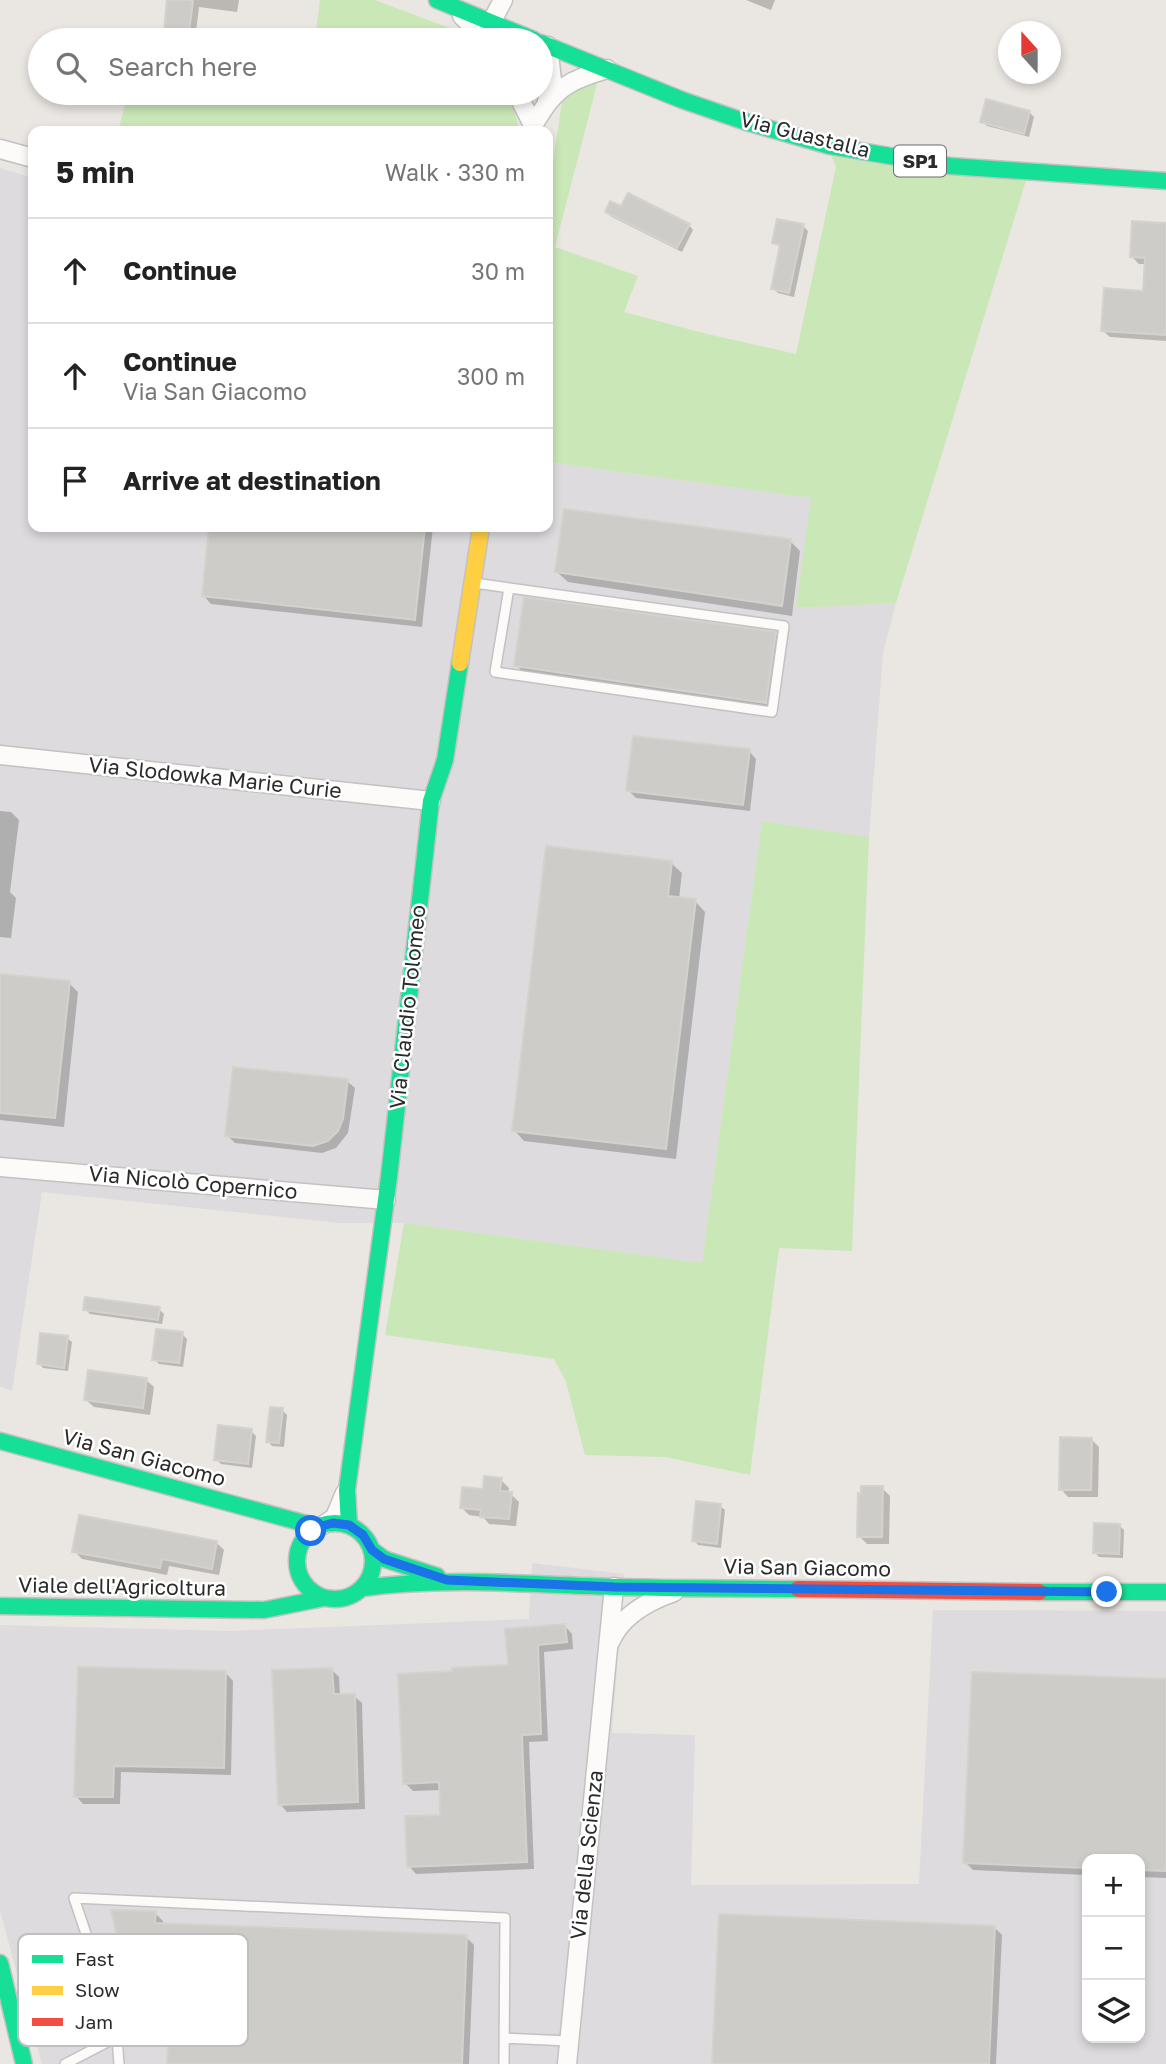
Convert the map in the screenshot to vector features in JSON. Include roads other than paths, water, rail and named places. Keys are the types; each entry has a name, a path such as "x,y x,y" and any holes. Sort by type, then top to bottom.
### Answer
{"street":[{"path":"491,28 503,0"},
{"path":"444,3 483,28"},
{"name":"Via Guastalla","path":"553,50 682,100 830,146 950,166 1166,181"},
{"path":"553,96 571,81 607,69"},
{"path":"524,105 532,126"},
{"path":"534,126 545,106"},
{"path":"0,149 28,157"},
{"name":"Via Claudio Tolomeo","path":"349,1525 347,1490 386,1200 431,801 445,760 480,532"},
{"name":"Via Slodowka Marie Curie","path":"0,755 431,801"},
{"name":"Via Nicolò Copernico","path":"0,1167 386,1200"},
{"name":"Via San Giacomo","path":"0,1441 321,1525"},
{"name":"Via Claudio Tolomeo","path":"321,1525 335,1517 347,1490"},
{"path":"276,1515 294,1539 298,1550 297,1568 306,1587 324,1598 348,1598 363,1588 373,1570 372,1550 363,1535 349,1525 321,1525 306,1536 298,1550"},
{"name":"Via San Giacomo","path":"372,1550 384,1559 447,1580"},
{"name":"Viale dell'Agricoltura","path":"243,1610 266,1603 286,1589 297,1568"},
{"name":"Via San Giacomo","path":"363,1588 447,1580 614,1587 1166,1592"},
{"name":"Via della Scienza","path":"567,2064 614,1587"},
{"path":"608,1645 614,1632 629,1616 654,1599 684,1588"},
{"name":"Viale dell'Agricoltura","path":"0,1606 264,1610 324,1598"},
{"path":"0,1963 18,2039"},
{"path":"20,2046 24,2064"}],"lane":[{"path":"472,583 509,588 784,626 772,712 495,672 509,588"},
{"path":"86,1934 74,1898 505,1918 504,2064"},
{"path":"505,2038 569,2041"},
{"path":"65,2064 100,2046"},
{"path":"118,2046 120,2064"}]}
